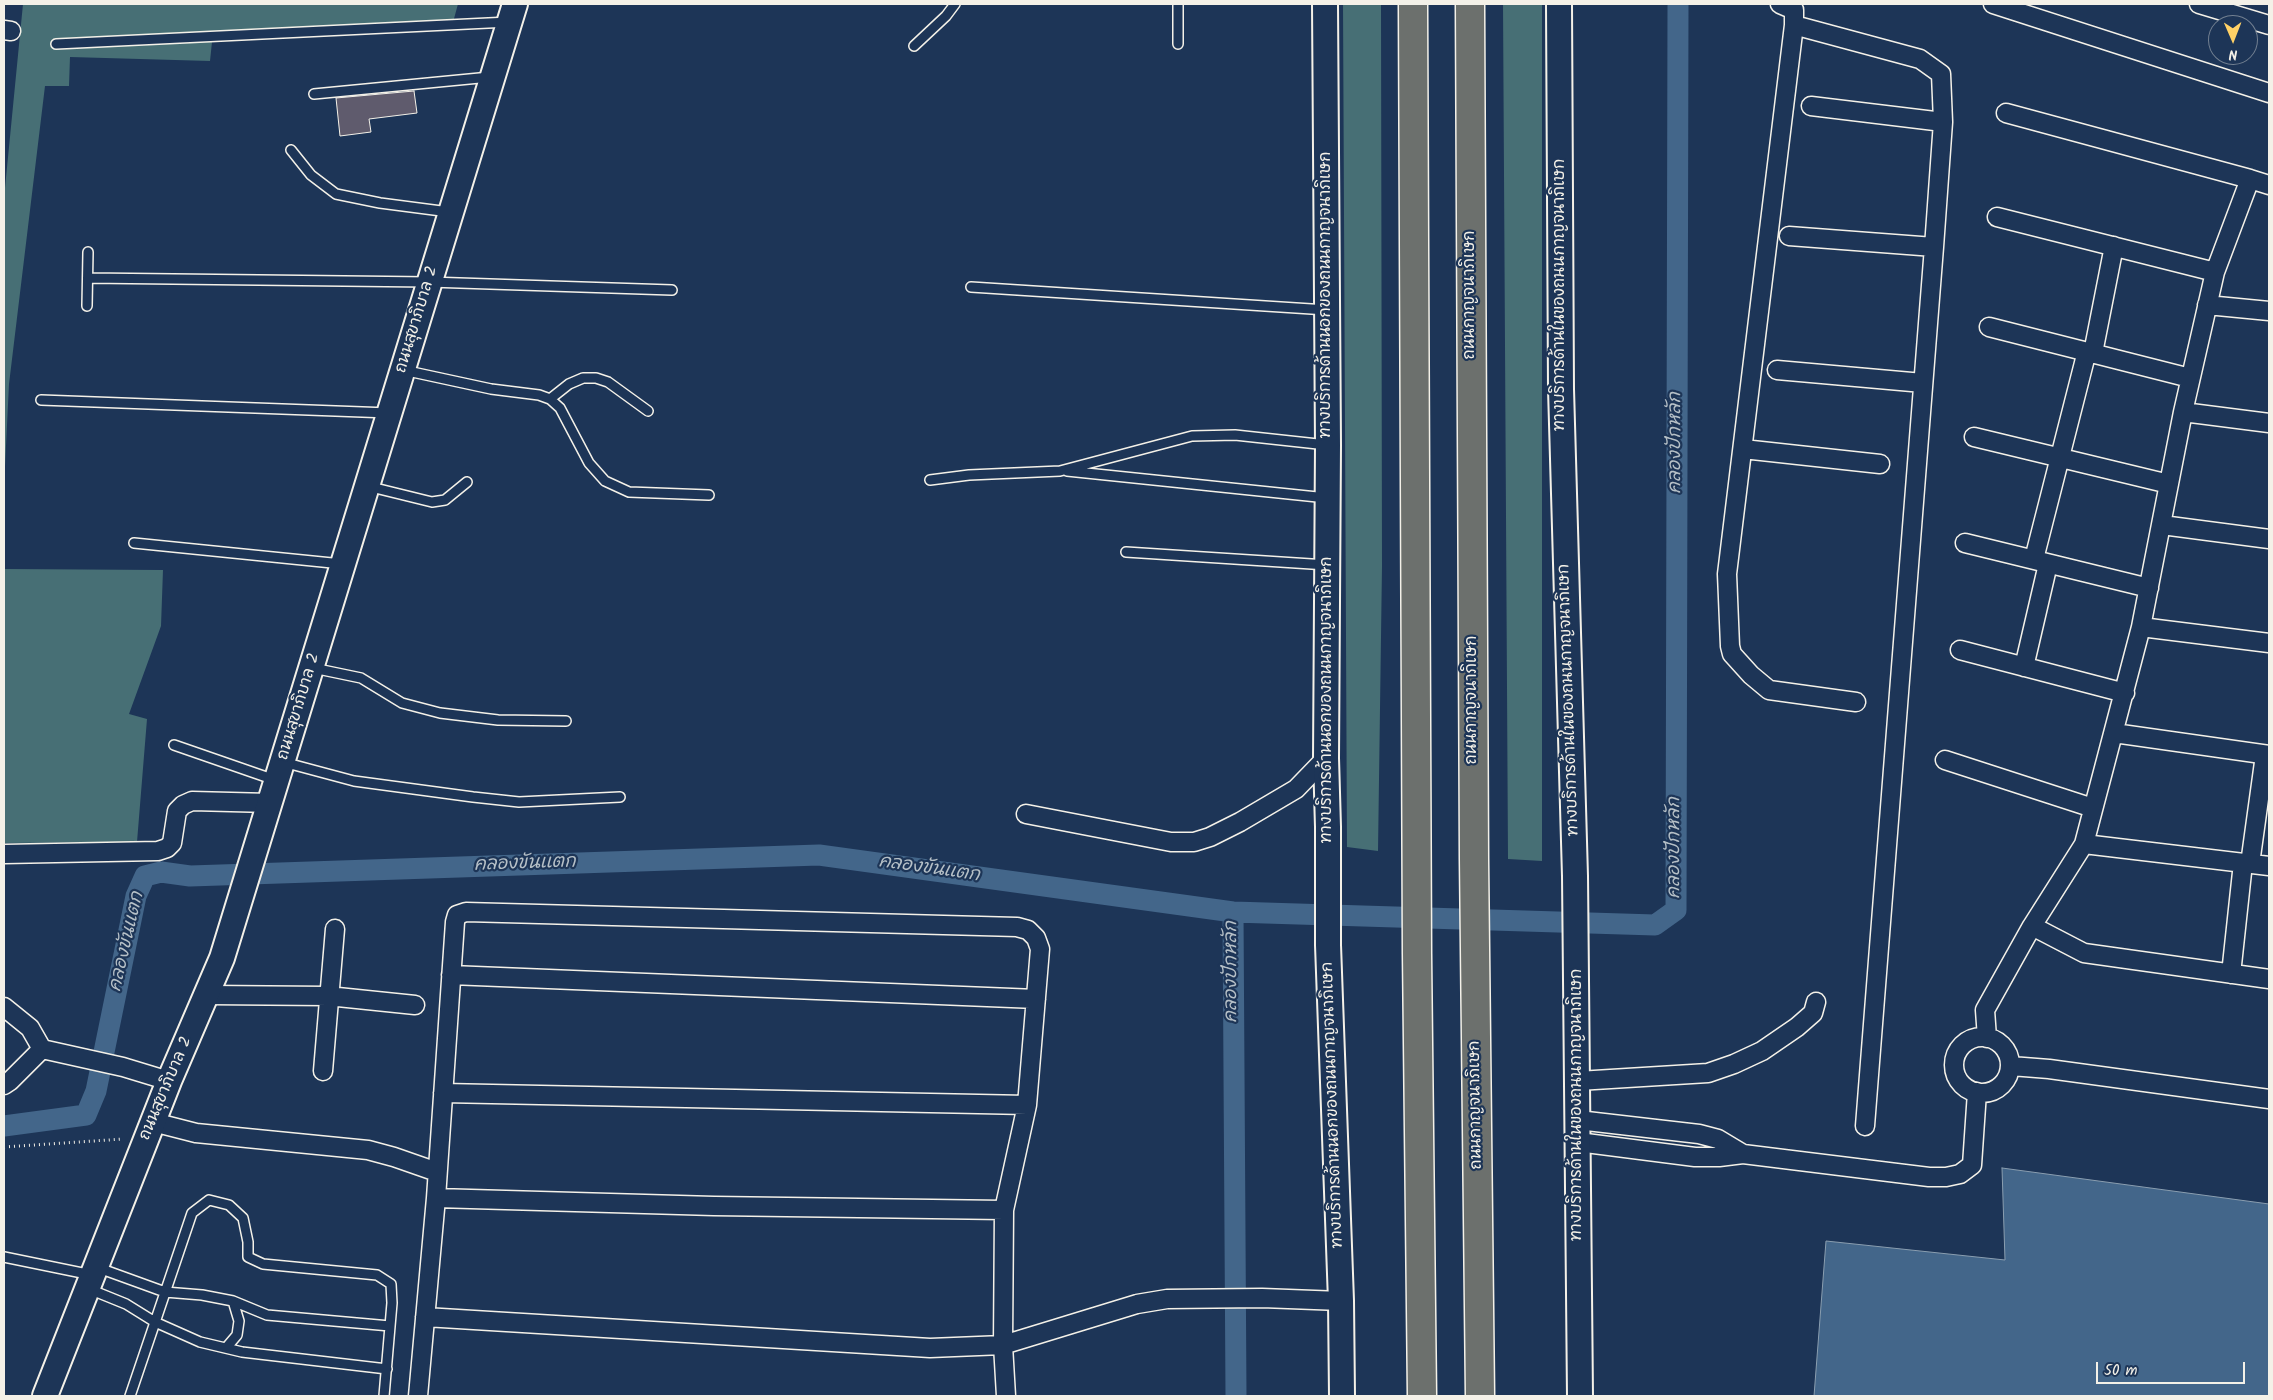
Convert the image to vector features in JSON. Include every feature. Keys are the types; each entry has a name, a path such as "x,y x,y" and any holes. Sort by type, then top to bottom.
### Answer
{"highway":[{"path":"1413,4 1416,853 1422,1396"},
{"name":"ถนนกาญจนาภิเษก","path":"1470,4 1474,859 1480,1396"}],"main road":[{"name":"ทางบริการด้านนอกของถนนกาญจนาภิเษก","path":"1325,4 1328,444 1326,758 1328,945 1341,1301 1342,1396"},
{"name":"ทางบริการด้านในของถนนกาญจนาภิเษก","path":"1559,4 1560,389 1576,876 1580,1396"},
{"name":"ถนนสุขาภิบาล 2","path":"45,1396 169,1081 208,995 229,936 512,13"}],"street":[{"path":"1780,4 1794,10 1794,25 1727,574 1728,616 1732,654 1751,675 1769,690 1856,702"},
{"path":"1993,4 2269,93"},
{"path":"2199,4 2269,25"},
{"path":"1794,25 1920,59 1941,74 1943,122 1934,247 1864,1126"},
{"path":"1811,106 1943,122"},
{"path":"2006,113 2269,185"},
{"path":"1987,1038 1985,1010 2032,926 2084,844 2141,627 2190,378 2215,272 2250,179"},
{"path":"1997,217 2215,272"},
{"path":"1789,236 1934,247"},
{"path":"2024,667 2060,458 2090,352 2114,246"},
{"path":"2207,305 2269,311"},
{"path":"1989,327 2190,378"},
{"path":"1777,370 1923,383"},
{"path":"2183,412 2269,423"},
{"path":"1974,437 2169,484"},
{"path":"1743,449 1880,464"},
{"path":"2162,525 2269,539"},
{"path":"1965,543 2149,588"},
{"path":"2141,627 2269,643"},
{"path":"1960,650 2125,693"},
{"path":"2114,733 2267,755 2246,863 2231,974"},
{"path":"1026,814 1171,842 1194,842 1225,830 1296,789 1326,758"},
{"path":"1945,760 2094,808"},
{"path":"4,854 158,851 168,848 172,842 177,811 183,805 192,801 277,782"},
{"path":"2084,844 2269,866"},
{"path":"418,1396 436,1198 455,922 457,915 466,912 1017,927 1028,930 1036,938 1040,949 1027,1105 1004,1210 1003,1345 1006,1396"},
{"path":"2032,926 2084,954 2269,979"},
{"path":"323,1071 335,929"},
{"path":"451,975 1036,999"},
{"path":"208,995 328,996 415,1005"},
{"path":"1578,1081 1708,1073 1762,1051 1797,1027 1813,1013 1816,1002"},
{"path":"4,1007 30,1028 42,1049 123,1067 169,1081"},
{"path":"1987,1038 1999,1043 2008,1053 2011,1066 2007,1079 1998,1089 1985,1094 1972,1092 1960,1083 1955,1071 1955,1058 1962,1046 1973,1039 1987,1038"},
{"path":"4,1085 42,1049"},
{"path":"2011,1066 2049,1069 2269,1099"},
{"path":"1578,1131 1700,1134 1718,1139 1743,1154 1929,1177 1960,1174 1972,1165 1977,1092"},
{"path":"443,1093 1027,1105"},
{"path":"150,1130 368,1150 394,1156 437,1172"},
{"path":"436,1198 714,1206 1004,1210"},
{"path":"425,1317 930,1348 1003,1345 1137,1304 1167,1299 1262,1298 1341,1301"}],"lane":[{"path":"914,46 946,16 955,4"},
{"path":"1178,4 1178,44"},
{"path":"56,44 512,13"},
{"path":"314,94 492,76"},
{"path":"291,150 311,175 336,194 380,204 451,213"},
{"path":"88,252 88,306"},
{"path":"88,278 429,282 672,290"},
{"path":"971,287 1327,310"},
{"path":"403,370 490,389 539,395 550,399 560,408 589,463 605,481 629,492 709,495"},
{"path":"550,399 569,384 584,378 596,378 608,382 648,411"},
{"path":"41,400 389,413"},
{"path":"1060,471 1192,436 1235,435 1328,444"},
{"path":"930,480 969,474 1060,471 1328,498"},
{"path":"367,486 432,502 445,500 467,482"},
{"path":"134,543 342,564"},
{"path":"1126,552 1327,565"},
{"path":"312,668 361,678 402,703 440,713 498,720 566,721"},
{"path":"174,745 277,782 354,781 519,802 620,796"},
{"path":"130,1396 192,1213 209,1200 229,1205 243,1218 248,1242 248,1257 263,1264 376,1275 391,1284 392,1303 384,1396"},
{"path":"4,1257 165,1292 202,1295 233,1301 267,1315 390,1326"},
{"path":"92,1277 126,1304 155,1322 200,1342 242,1352 386,1370"},
{"path":"226,1348 237,1334 238,1321 233,1301"}],"path":[{"path":"4,1148 150,1130"}],"green space":[{"path":"23,4 458,4 452,26 212,42 210,61 70,57 69,86 45,86 9,384 4,487 4,198"},
{"path":"1343,4 1381,4 1382,566 1378,851 1347,847"},
{"path":"1503,4 1542,4 1542,861 1508,859"},
{"path":"4,569 163,570 161,626 129,714 147,719 137,842 4,843"}],"water":[{"path":"2002,1168 2269,1204 2269,1396 1814,1396 1826,1241 2005,1260"}],"building":[{"path":"414,91 417,113 369,119 371,132 340,136 336,98"}],"waterway":[{"name":"คลองขันแตก","path":"4,1126 86,1115 96,1091 136,896 145,876 161,872 190,876 819,855 1233,912 1655,925 1676,910 1678,4"},
{"name":"คลองปักหลัก","path":"1233,912 1236,1396"}]}
